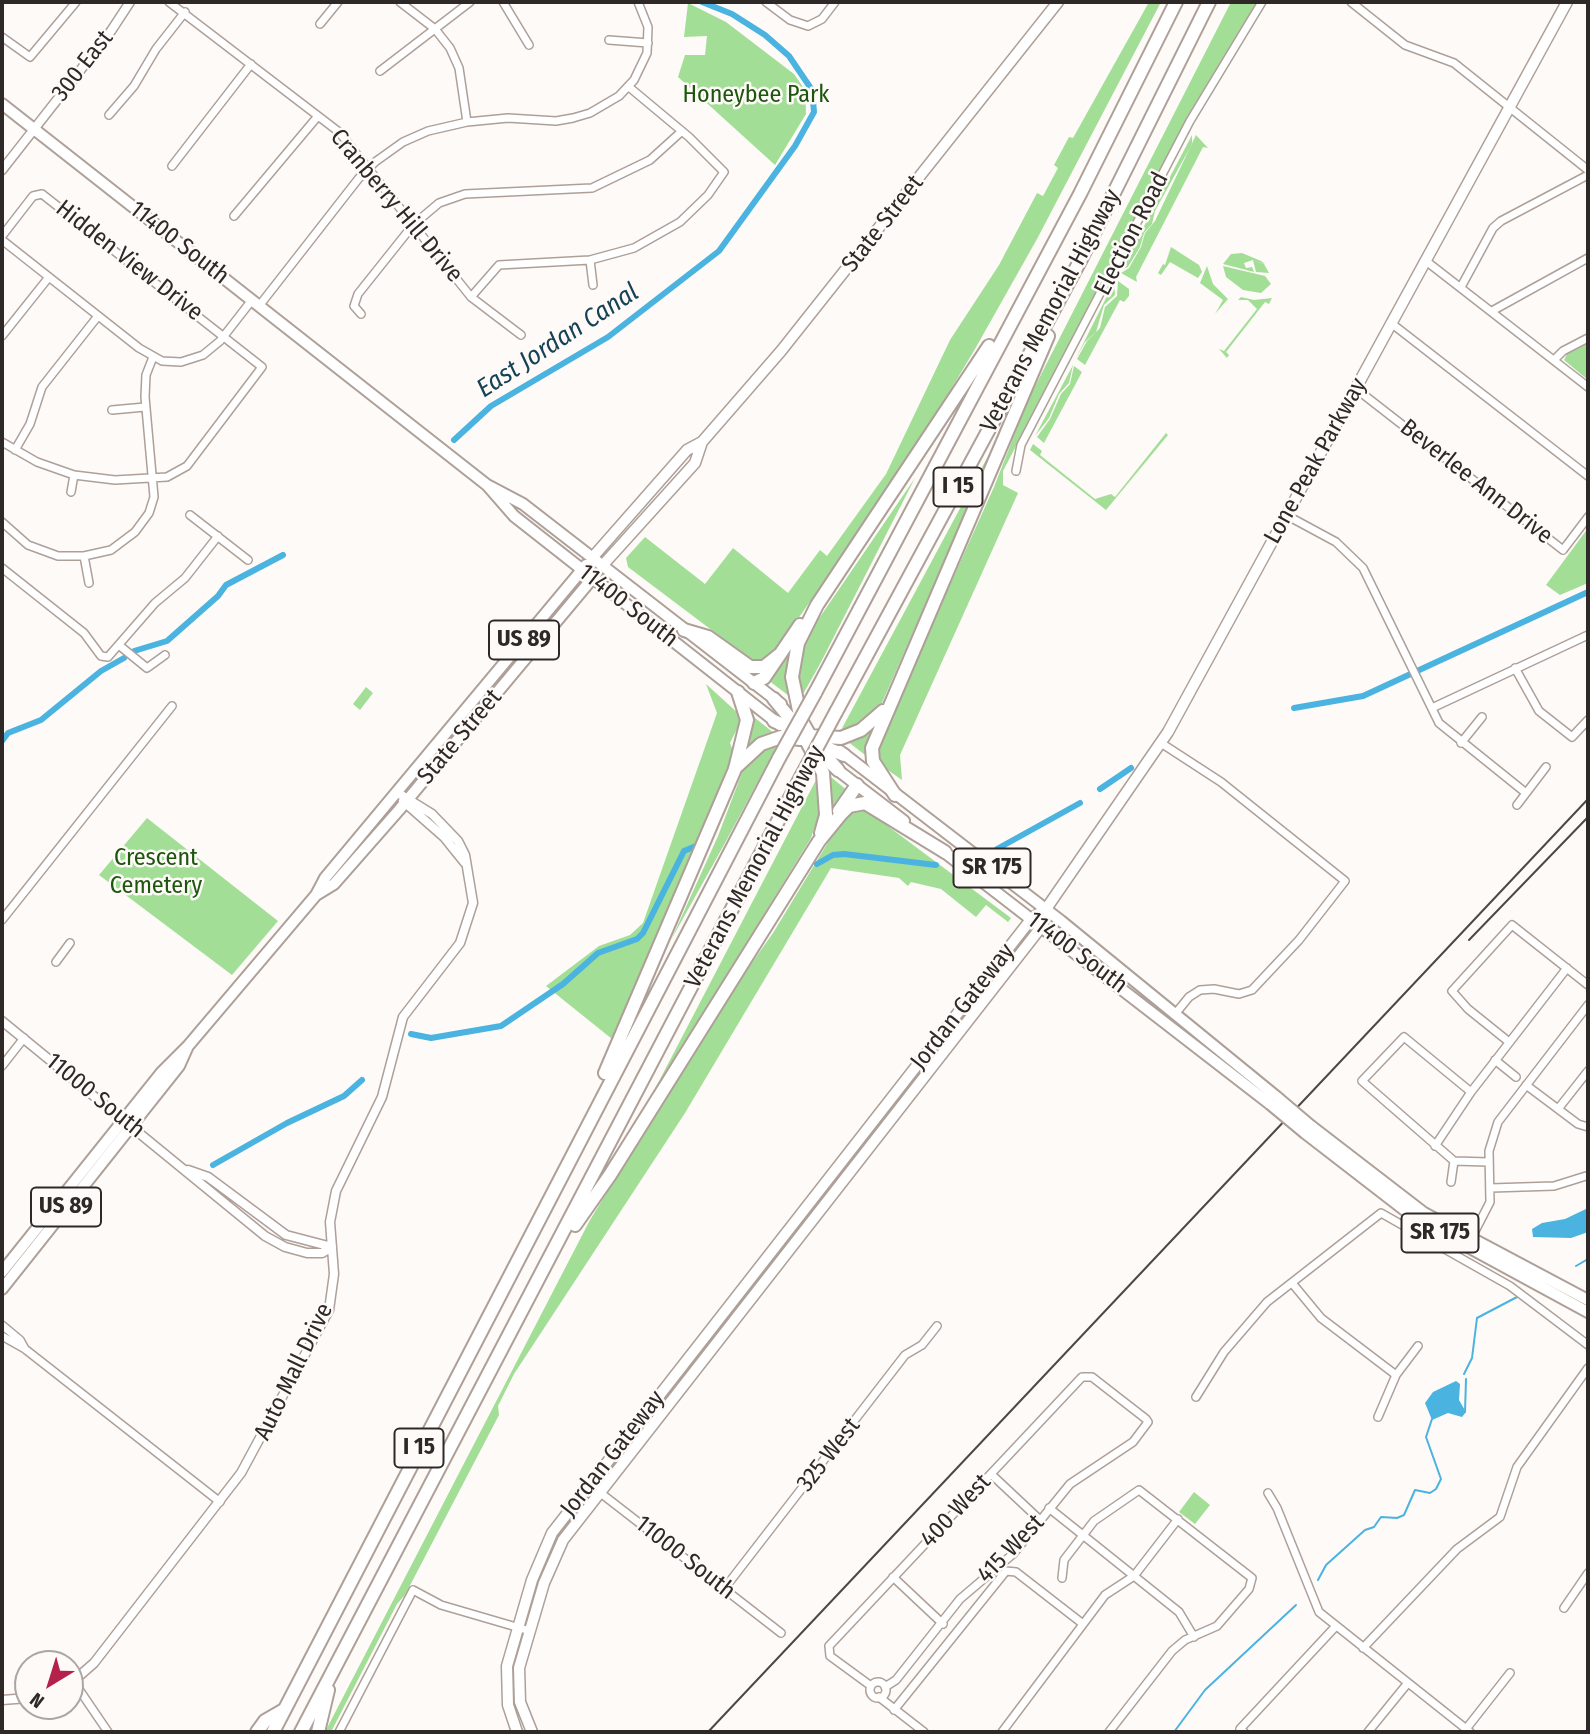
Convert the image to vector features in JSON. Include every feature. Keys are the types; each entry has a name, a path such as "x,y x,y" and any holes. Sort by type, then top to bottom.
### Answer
{"highway":[{"name":"Veterans Memorial Highway","path":"273,1732 779,758 1080,194 1176,2"},
{"name":"Veterans Memorial Highway","path":"300,1732 801,777 1080,261 1209,2"},
{"path":"895,795 882,779 872,755 890,702 1080,261"},
{"path":"754,683 764,678 817,605 1030,284"},
{"path":"817,605 801,634 793,660 793,684 801,720 823,773 826,815 819,841"},
{"path":"684,630 708,637 750,667 764,667 779,654"},
{"path":"554,1187 554,1171 613,1056 735,769 747,720 738,692"},
{"path":"774,699 838,770"},
{"path":"735,769 761,744 781,737 809,740 841,738 862,730 890,702"},
{"path":"774,721 844,755"},
{"path":"546,1265 610,1175 819,841 857,785"},
{"path":"832,824 849,806 865,803 945,852"},
{"path":"318,1732 331,1676"},
{"path":"257,1732 265,1721 284,1709"}],"main road":[{"name":"Lone Peak Parkway","path":"1046,909 1161,743 1567,2"},
{"name":"State Street","path":"2,1289 172,1060 188,1046 316,895 326,878 592,558 687,450 702,442 810,316 1052,4"},
{"name":"11400 South","path":"2,104 488,485 516,499 801,720"},
{"name":"State Street","path":"316,895 334,884 407,801 602,566 695,463 702,442"},
{"name":"11400 South","path":"488,485 509,511 774,721"},
{"path":"476,719 475,711 515,651"},
{"name":"11400 South","path":"844,755 1177,1013 1274,1101"},
{"name":"11400 South","path":"838,770 1274,1101 1415,1218 1588,1312"},
{"name":"Jordan Gateway","path":"517,1732 508,1705 507,1666 541,1554 552,1533 1032,918 1046,909"},
{"name":"Jordan Gateway","path":"532,1732 520,1702 518,1684 530,1631 553,1559 563,1540 1042,926 1046,909"},
{"name":"State Street","path":"2,1272 127,1122"},
{"name":"11400 South","path":"1308,1129 1389,1189 1471,1239 1588,1300"},
{"path":"823,1185 834,1193"},
{"path":"1415,1218 1430,1222 1464,1241 1471,1239"}],"street":[{"path":"2,37 30,57 76,2"},
{"name":"300 East","path":"2,170 130,2"},
{"name":"Cranberry Hill Drive","path":"169,2 342,135 471,297 521,335"},
{"path":"320,24 338,2"},
{"path":"400,2 435,29 450,48 459,68 467,122"},
{"path":"380,71 470,2"},
{"path":"503,2 529,45"},
{"path":"2,238 48,277 153,357 172,362 196,359 225,336 256,303 368,169 393,148 415,136 467,122 508,118 573,118 600,108 629,87 643,64 648,43 648,27 638,2"},
{"path":"766,2 801,25 814,24 835,2"},
{"name":"Election Road","path":"1016,471 1021,445 1190,121 1262,2"},
{"path":"1351,2 1405,45 1454,63 1588,170"},
{"path":"109,115 134,86 161,43 185,12"},
{"path":"609,40 648,43"},
{"path":"172,166 251,64"},
{"path":"471,297 499,265 590,260 620,253 665,232 691,214 716,184 723,172 682,131 629,87"},
{"path":"234,216 318,116"},
{"path":"361,314 354,306 356,299 413,225 439,203 458,195 598,187 650,160 682,131"},
{"path":"1461,287 1493,228 1588,175"},
{"name":"Hidden View Drive","path":"2,238 33,196 42,194 262,367 187,466 174,475 153,478"},
{"path":"1492,311 1588,258"},
{"path":"590,260 593,285"},
{"path":"1426,261 1588,387"},
{"path":"2,336 48,277"},
{"path":"15,450 30,424 43,387 98,316"},
{"path":"1391,323 1588,476"},
{"path":"1554,360 1588,338"},
{"path":"2,522 37,550 58,556 84,556 111,550 135,532 152,505 153,478 145,407 146,375 153,357"},
{"name":"Beverlee Ann Drive","path":"1356,388 1563,550 1588,517"},
{"path":"112,410 145,407"},
{"path":"2,442 74,475 115,480 153,478"},
{"path":"71,492 74,475"},
{"path":"190,515 248,560"},
{"path":"1286,515 1336,542 1363,568 1445,731 1526,793"},
{"path":"2,568 80,630 101,656 108,657 155,603 191,571 218,536"},
{"path":"84,556 89,583"},
{"path":"1432,708 1588,635"},
{"path":"120,646 148,667 165,655"},
{"path":"1515,668 1539,711 1572,737 1588,720"},
{"path":"2,920 172,706"},
{"path":"1461,743 1482,717"},
{"path":"1161,743 1225,785 1345,881 1299,940 1252,990 1239,995 1214,989 1200,990 1189,997 1177,1013"},
{"path":"1517,805 1546,767"},
{"name":"Auto Mall Drive","path":"84,1672 94,1663 248,1463 329,1310 334,1287 330,1222 336,1191 382,1097 403,1017 456,949 467,928 473,894 464,851 448,828 398,793"},
{"path":"1509,1042 1468,1009 1452,991 1512,925 1588,985"},
{"path":"55,962 70,943"},
{"path":"1435,1146 1471,1091 1567,968"},
{"path":"1471,1239 1486,1214 1491,1188 1488,1162 1494,1129 1588,1005"},
{"name":"11000 South","path":"2,1021 188,1170 201,1185 279,1244 313,1254 323,1253 332,1247"},
{"path":"1471,1091 1404,1037 1362,1082 1454,1161 1488,1162"},
{"path":"2,1066 24,1038"},
{"path":"1495,1060 1516,1077"},
{"path":"1558,1109 1588,1071"},
{"path":"1526,1085 1587,1127"},
{"path":"1451,1182 1454,1161"},
{"path":"1491,1188 1554,1186 1586,1176"},
{"path":"1196,1397 1236,1338 1267,1302 1381,1213 1510,1286 1588,1345"},
{"path":"1292,1283 1321,1318 1396,1375"},
{"path":"2,1325 20,1339 25,1349"},
{"name":"325 West","path":"724,1589 905,1355 922,1345 937,1326"},
{"path":"2,1336 25,1349 220,1502"},
{"path":"1378,1417 1396,1375 1418,1346"},
{"path":"1363,1648 1430,1581 1457,1549 1500,1517 1517,1467 1588,1368"},
{"name":"400 West","path":"871,1686 831,1656 828,1649 893,1577 1087,1375 1148,1422"},
{"name":"415 West","path":"885,1687 896,1680 943,1624 960,1598 1013,1553 1077,1478 1133,1442 1148,1422"},
{"path":"991,1474 1040,1520"},
{"name":"11000 South","path":"589,1484 781,1633"},
{"path":"1062,1578 1064,1560 1098,1516 1139,1490 1249,1573 1252,1583 1217,1626 1172,1651 1108,1732"},
{"path":"1268,1493 1278,1508 1315,1605 1336,1626 1468,1731 1510,1673"},
{"path":"1049,1508 1084,1533 1091,1543 1184,1617 1194,1637"},
{"path":"1002,1732 1109,1591 1134,1577 1178,1519"},
{"path":"894,1710 997,1580 1012,1570 1083,1624"},
{"path":"1564,1608 1588,1573"},
{"path":"893,1577 943,1624"},
{"path":"338,1732 413,1590 441,1605 530,1631"},
{"path":"1242,1731 1336,1626"},
{"path":"879,1697 885,1692 885,1687 878,1682 871,1686 871,1693 924,1732"},
{"path":"1368,1732 1407,1684"},
{"path":"84,1699 108,1732"}],"green space":[{"path":"1149,2 1161,2 1037,239 975,349 911,456 775,652 758,665 628,567 626,558 645,537 705,584 733,548 788,593 820,550 827,556 886,474 950,340 999,265 1037,193 1043,196 1058,168 1054,165 1069,137 1073,138"},
{"path":"1231,2 1257,2 1187,119 1003,471 1003,485 1018,493 900,755 902,780 882,766 877,747 994,487 1028,400"},
{"name":"Honeybee Park","path":"688,3 726,22 794,74 805,90 806,114 775,165 678,77 685,55 705,55 707,36 684,37"},
{"path":"1192,135 1192,144 1155,211 1152,224 1144,233 1140,247 1128,267 1121,270"},
{"path":"1196,135 1208,148 1203,147 1136,277 1137,282 1121,273 1129,268 1141,247 1145,233 1155,221"},
{"path":"1171,247 1199,265 1202,272 1198,278 1170,262 1161,275 1158,273 1163,264 1165,265"},
{"path":"1242,253 1261,261 1265,264 1255,261 1264,264 1269,273 1256,272 1253,260 1244,263 1246,268 1252,267 1254,272 1223,264 1231,254"},
{"path":"1207,266 1213,284 1228,299 1215,314 1223,300 1200,283"},
{"path":"1223,266 1265,276 1271,284 1261,293 1243,290 1226,277"},
{"path":"1118,281 1129,289 1129,296 1124,302 1120,300 1085,365 1077,359 1087,341 1100,328 1105,307 1117,296"},
{"path":"1114,282 1115,295 1104,305 1096,332 1085,342 1076,358"},
{"path":"1241,297 1254,300 1272,298 1269,304 1265,302 1226,352 1229,355 1227,358 1219,349 1224,351 1257,309 1248,300 1238,300"},
{"path":"1588,343 1588,380 1564,360 1567,354"},
{"path":"1073,365 1069,383 1059,394 1049,418 1035,436"},
{"path":"1074,366 1082,372 1044,443 1037,437 1050,419 1061,394 1070,384"},
{"path":"1001,432 881,705 862,726 840,732"},
{"path":"1166,433 1168,435 1106,510 1030,450 1033,444 1042,451 1040,455 1095,499 1111,494 1115,497"},
{"path":"915,478 802,696 798,675 807,636"},
{"path":"1588,528 1588,583 1560,595 1546,585"},
{"path":"793,643 793,699 768,680"},
{"path":"706,684 739,714 739,725 730,743 733,751 710,815 612,1039 546,986 599,946 630,935 643,923 717,713"},
{"path":"366,687 373,693 360,710 353,704"},
{"path":"750,714 774,733 757,740 741,754"},
{"path":"879,723 869,758 847,741 865,734"},
{"path":"779,742 671,940 718,836 745,765 756,752"},
{"path":"826,773 848,791 827,825"},
{"path":"817,778 820,811 811,838 645,1108"},
{"path":"865,809 1011,918 1008,922 986,905 976,917 941,889 911,882 908,886 899,878 831,868 685,1113 514,1374 498,1406 499,1415 405,1595 397,1604 331,1732 325,1732 590,1220 715,1015 773,933 841,821 848,812"},
{"name":"Crescent Cemetery","path":"147,818 278,921 232,975 99,875"},
{"path":"1194,1492 1210,1505 1195,1524 1179,1512"}],"water":[{"path":"1588,1208 1588,1232 1571,1238 1533,1237 1532,1229 1542,1223 1565,1219"},
{"path":"1456,1381 1460,1384 1459,1400 1466,1412 1462,1417 1448,1413 1432,1420 1425,1403 1433,1392"}],"waterway":[{"name":"East Jordan Canal","path":"454,440 491,406 608,337 719,251 795,146 814,112 812,90 789,56 765,35 732,14 702,2"},
{"name":"East Jordan Canal","path":"134,651 167,641 218,596 226,585 283,555"},
{"path":"1294,708 1363,696 1588,592"},
{"name":"East Jordan Canal","path":"2,741 8,733 41,720 101,671 124,658"},
{"path":"1100,789 1131,768"},
{"path":"997,849 1080,803"},
{"path":"411,1034 431,1038 501,1026 563,984 598,953 637,939 643,933 684,851 696,846"},
{"path":"817,864 833,855 844,854 936,865"},
{"path":"213,1165 287,1123 344,1096 362,1080"},
{"path":"1576,1266 1588,1259"},
{"path":"1464,1374 1472,1358 1477,1318 1517,1297"},
{"path":"1465,1412 1466,1379"},
{"path":"1318,1580 1326,1565 1365,1530 1374,1527 1381,1517 1397,1518 1404,1515 1415,1490 1430,1493 1436,1489 1441,1479 1426,1437 1432,1419"},
{"path":"1174,1732 1205,1690 1296,1605"}],"railway":[{"path":"708,1732 1588,799"},
{"path":"1469,940 1588,817"}]}
